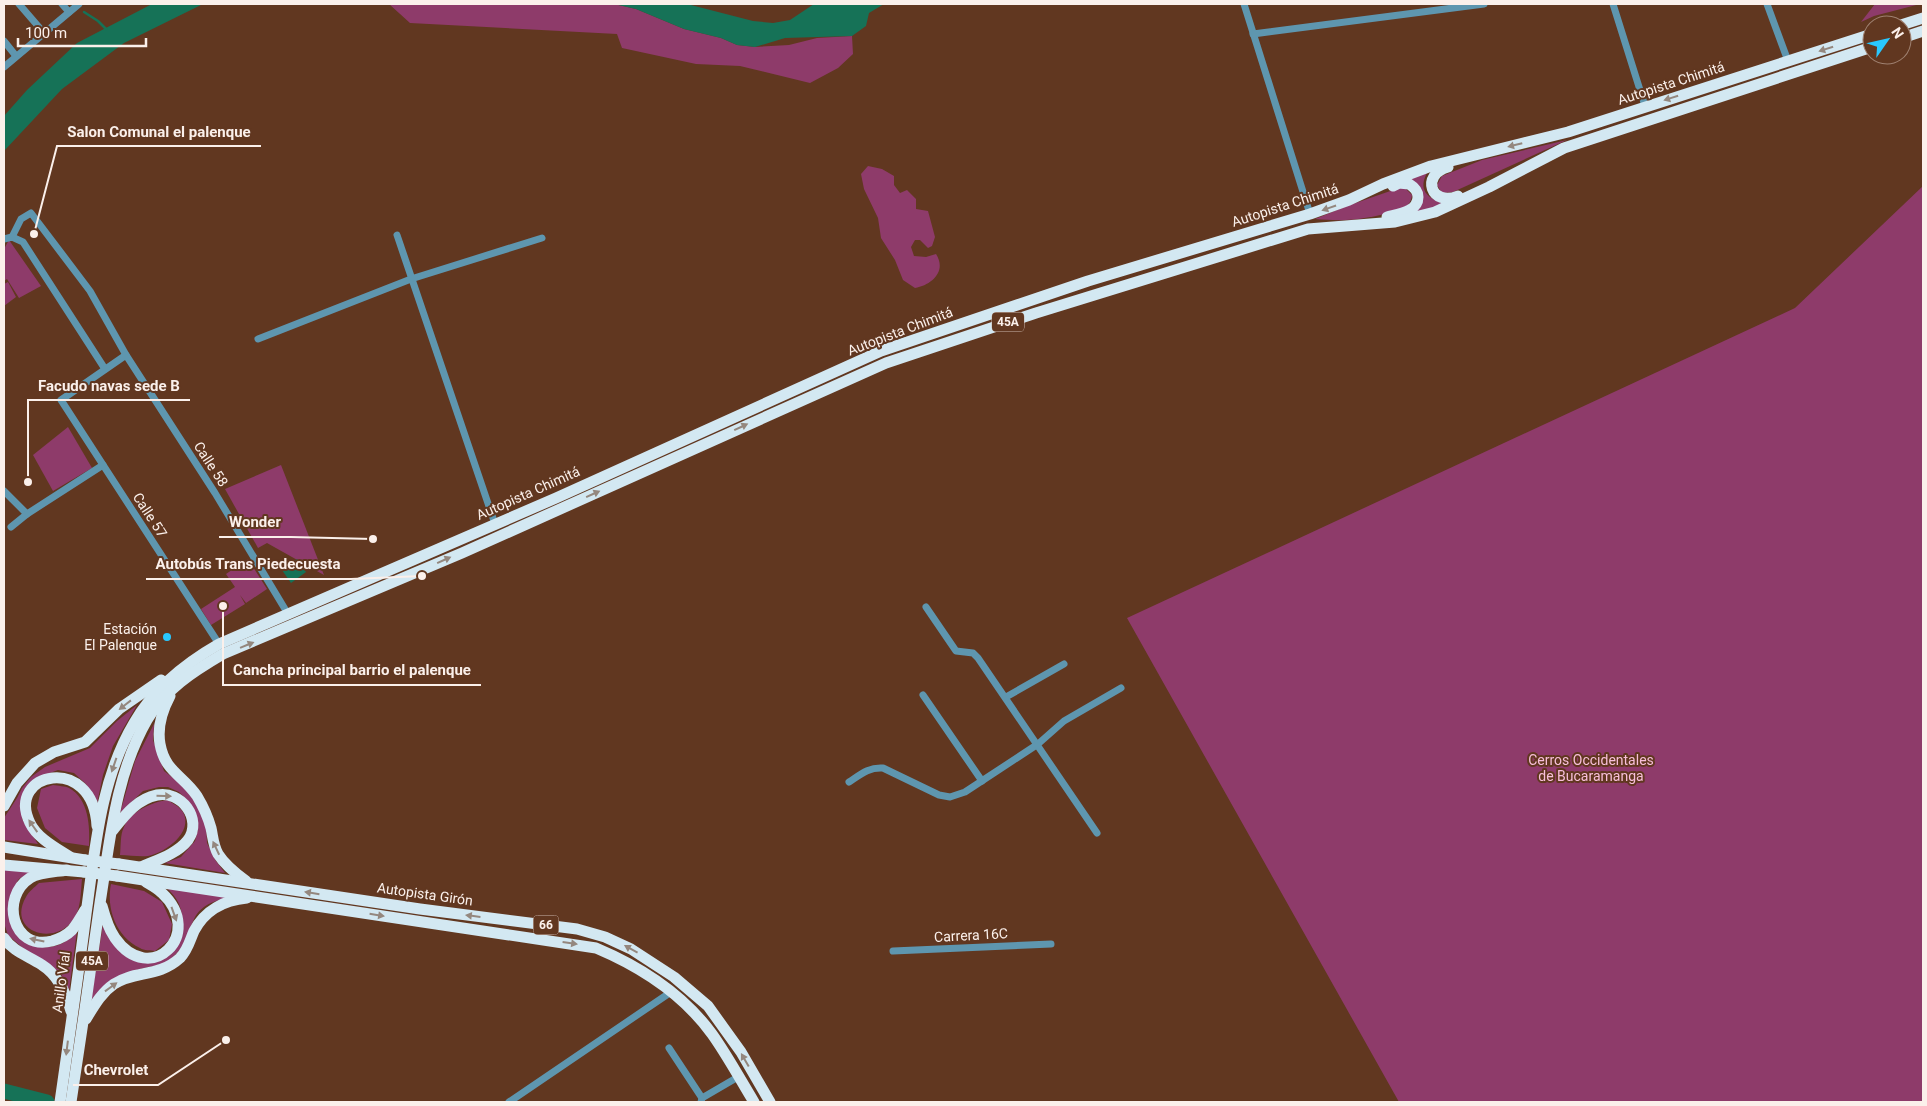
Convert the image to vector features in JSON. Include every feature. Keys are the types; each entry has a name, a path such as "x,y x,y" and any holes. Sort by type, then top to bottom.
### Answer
{"highway":[{"name":"Autopista Chimitá","path":"87,866 112,770 133,724 152,695 180,668 219,644 495,524 881,350 1088,281 1310,214 1350,200 1409,174 1486,152 1568,132 1862,37"},
{"name":"Autopista Chimitá","path":"106,867 120,788 131,751 147,719 160,701 188,675 224,654 453,556 886,363 1036,313 1286,235 1308,229 1359,226 1407,220 1435,212 1576,144 1862,50"},
{"path":"1486,152 1476,159 1437,172 1431,183 1436,195 1450,199 1514,174"},
{"path":"1350,200 1362,198 1399,183 1410,184 1417,192 1417,204 1412,209 1359,226"},
{"path":"4,806 17,783 35,763 54,752 85,742 119,709 180,668"},
{"path":"175,686 161,719 159,732 164,757 170,769 189,786 203,806 213,843 222,859 234,873 249,883"},
{"path":"70,857 45,840 30,824 26,813 26,802 36,784 46,778 55,776 76,783 85,792 92,804 96,817 97,833"},
{"path":"112,832 134,806 158,795 169,795 188,807 192,817 192,829 188,839 172,853 141,867"},
{"name":"Autopista Girón","path":"4,847 70,857 87,866 117,876 596,948 636,966 671,992 694,1013 712,1034 754,1102"},
{"name":"Autopista Girón","path":"4,865 67,870 87,866 119,864 420,909 577,929 606,937 631,948 674,977 708,1006 741,1052 770,1102"},
{"name":"Anillo Víal","path":"71,1102 68,1084 72,1013 87,907 87,866"},
{"name":"Anillo Víal","path":"60,1102 68,1084 82,1025 106,867"},
{"path":"67,870 30,877 21,884 13,894 10,905 11,918 16,929 24,936 35,941 46,942 60,939 72,931 87,907"},
{"path":"101,902 109,926 115,938 123,947 132,954 142,958 153,958 164,954 172,947 177,936 178,925 175,914 162,893 142,880"},
{"path":"82,1025 96,1002 115,983 155,972 170,966 182,957 202,920 212,910 224,903 260,896"},
{"path":"4,938 16,950 43,965 54,975 63,988 72,1013"}],"street":[{"path":"19,4 44,33"},
{"path":"62,4 69,12"},
{"path":"4,67 79,4"},
{"path":"1244,4 1310,214"},
{"path":"1253,34 1484,4"},
{"path":"1613,4 1645,106"},
{"path":"1767,4 1788,61"},
{"path":"4,41 16,56"},
{"name":"Calle 58","path":"12,237 21,219 31,213 90,291 126,355 215,493 288,614"},
{"path":"397,235 495,524"},
{"path":"4,239 12,237 23,242 105,369 126,355"},
{"path":"258,339 412,279 542,238"},
{"name":"Calle 57","path":"105,369 61,400 219,644"},
{"path":"10,527 103,465"},
{"path":"4,491 27,514"},
{"path":"926,607 956,651 973,654 978,658 1097,833"},
{"path":"1006,697 1064,664"},
{"path":"849,782 866,770 883,768 939,795 950,797 965,792 1038,744 1064,721 1121,688"},
{"path":"923,695 982,782"},
{"name":"Carrera 16C","path":"893,951 1051,944"},
{"path":"509,1102 671,992"},
{"path":"669,1048 702,1100 738,1077"}],"green space":[{"path":"389,4 614,4 636,9 684,29 721,38 737,45 755,47 789,45 817,38 852,36 853,54 838,68 810,83 740,66 696,64 622,48 617,34 410,23"},
{"path":"1875,4 1920,4 1878,15 1866,15"},
{"path":"1567,140 1453,192 1442,193 1437,185 1442,176 1482,160"},
{"path":"868,166 882,169 894,176 894,185 900,193 907,190 916,199 916,209 928,211 935,237 932,246 928,248 920,240 915,240 911,247 914,256 926,257 936,254 939,260 939,271 927,284 915,288 903,280 895,260 881,238 878,218 864,189 861,174"},
{"path":"1428,171 1423,183 1426,192 1433,199 1445,204 1411,215 1420,203 1407,178"},
{"name":"Cerros Occidentales de Bucaramanga","path":"1923,186 1923,1102 1399,1102 1127,618 1795,308"},
{"path":"1399,188 1405,188 1412,195 1405,208 1400,210 1358,219 1315,219 1347,206"},
{"path":"9,240 41,286 19,298 7,279 4,281 4,249"},
{"path":"8,282 16,297 4,306 4,284"},
{"path":"68,427 92,468 53,491 33,455"},
{"path":"281,465 324,575 267,543 258,548 225,489"},
{"path":"248,559 267,589 246,603 240,595 245,604 211,625 201,609 235,587 226,574"},
{"path":"137,705 113,746 103,775 97,804 86,784 74,773 58,770 39,777 23,797 22,819 38,844 4,840 4,818 31,777 45,767 90,748 117,721"},
{"path":"156,720 153,740 164,771 184,786 196,804 206,825 207,843 216,861 225,873 165,863 181,857 195,841 198,829 188,801 179,792 168,787 143,791 120,813 135,761"},
{"path":"53,785 69,788 81,799 87,814 89,846 62,842 45,828 37,808 41,789"},
{"path":"168,800 183,812 185,820 185,827 176,840 162,851 148,856 120,855 121,837 127,821 143,808"},
{"path":"4,870 35,871 18,880 13,893 14,919 18,931 26,940 36,946 49,947 63,943 77,931 69,991 60,972 24,949 8,935 4,923"},
{"path":"82,879 78,910 71,922 61,930 39,933 29,928 23,921 21,910 26,897 39,883"},
{"path":"111,884 144,891 162,902 172,924 169,940 155,951 142,949 125,937 119,929 112,912 110,903"},
{"path":"168,889 231,897 215,901 204,907 197,914 181,948 170,959 162,964 123,974 103,987 91,1001 103,924 125,956 135,961 147,962 183,928 180,907 176,898"}],"shaded area":[{"path":"152,4 203,4 124,43 62,89 4,151 4,116 27,90 77,43"},
{"path":"614,4 687,4 753,21 773,23 790,20 814,4 884,4 869,13 866,26 852,36 785,38 755,47 737,45 721,38 684,29 636,9"},
{"path":"297,559 306,572 291,583 282,570"}],"waterway":[{"path":"84,12 106,29"},
{"path":"4,1091 47,1102"}],"place":[{"name":"Salon Comunal el palenque","path":"34,234"},
{"name":"Facudo navas sede B","path":"28,482"},
{"name":"Wonder","path":"373,539"},
{"name":"Autobús Trans Piedecuesta","path":"422,576"},
{"name":"Cancha principal barrio el palenque","path":"223,606"},
{"name":"Estación El Palenque","path":"167,637"},
{"name":"Chevrolet","path":"226,1040"}]}
